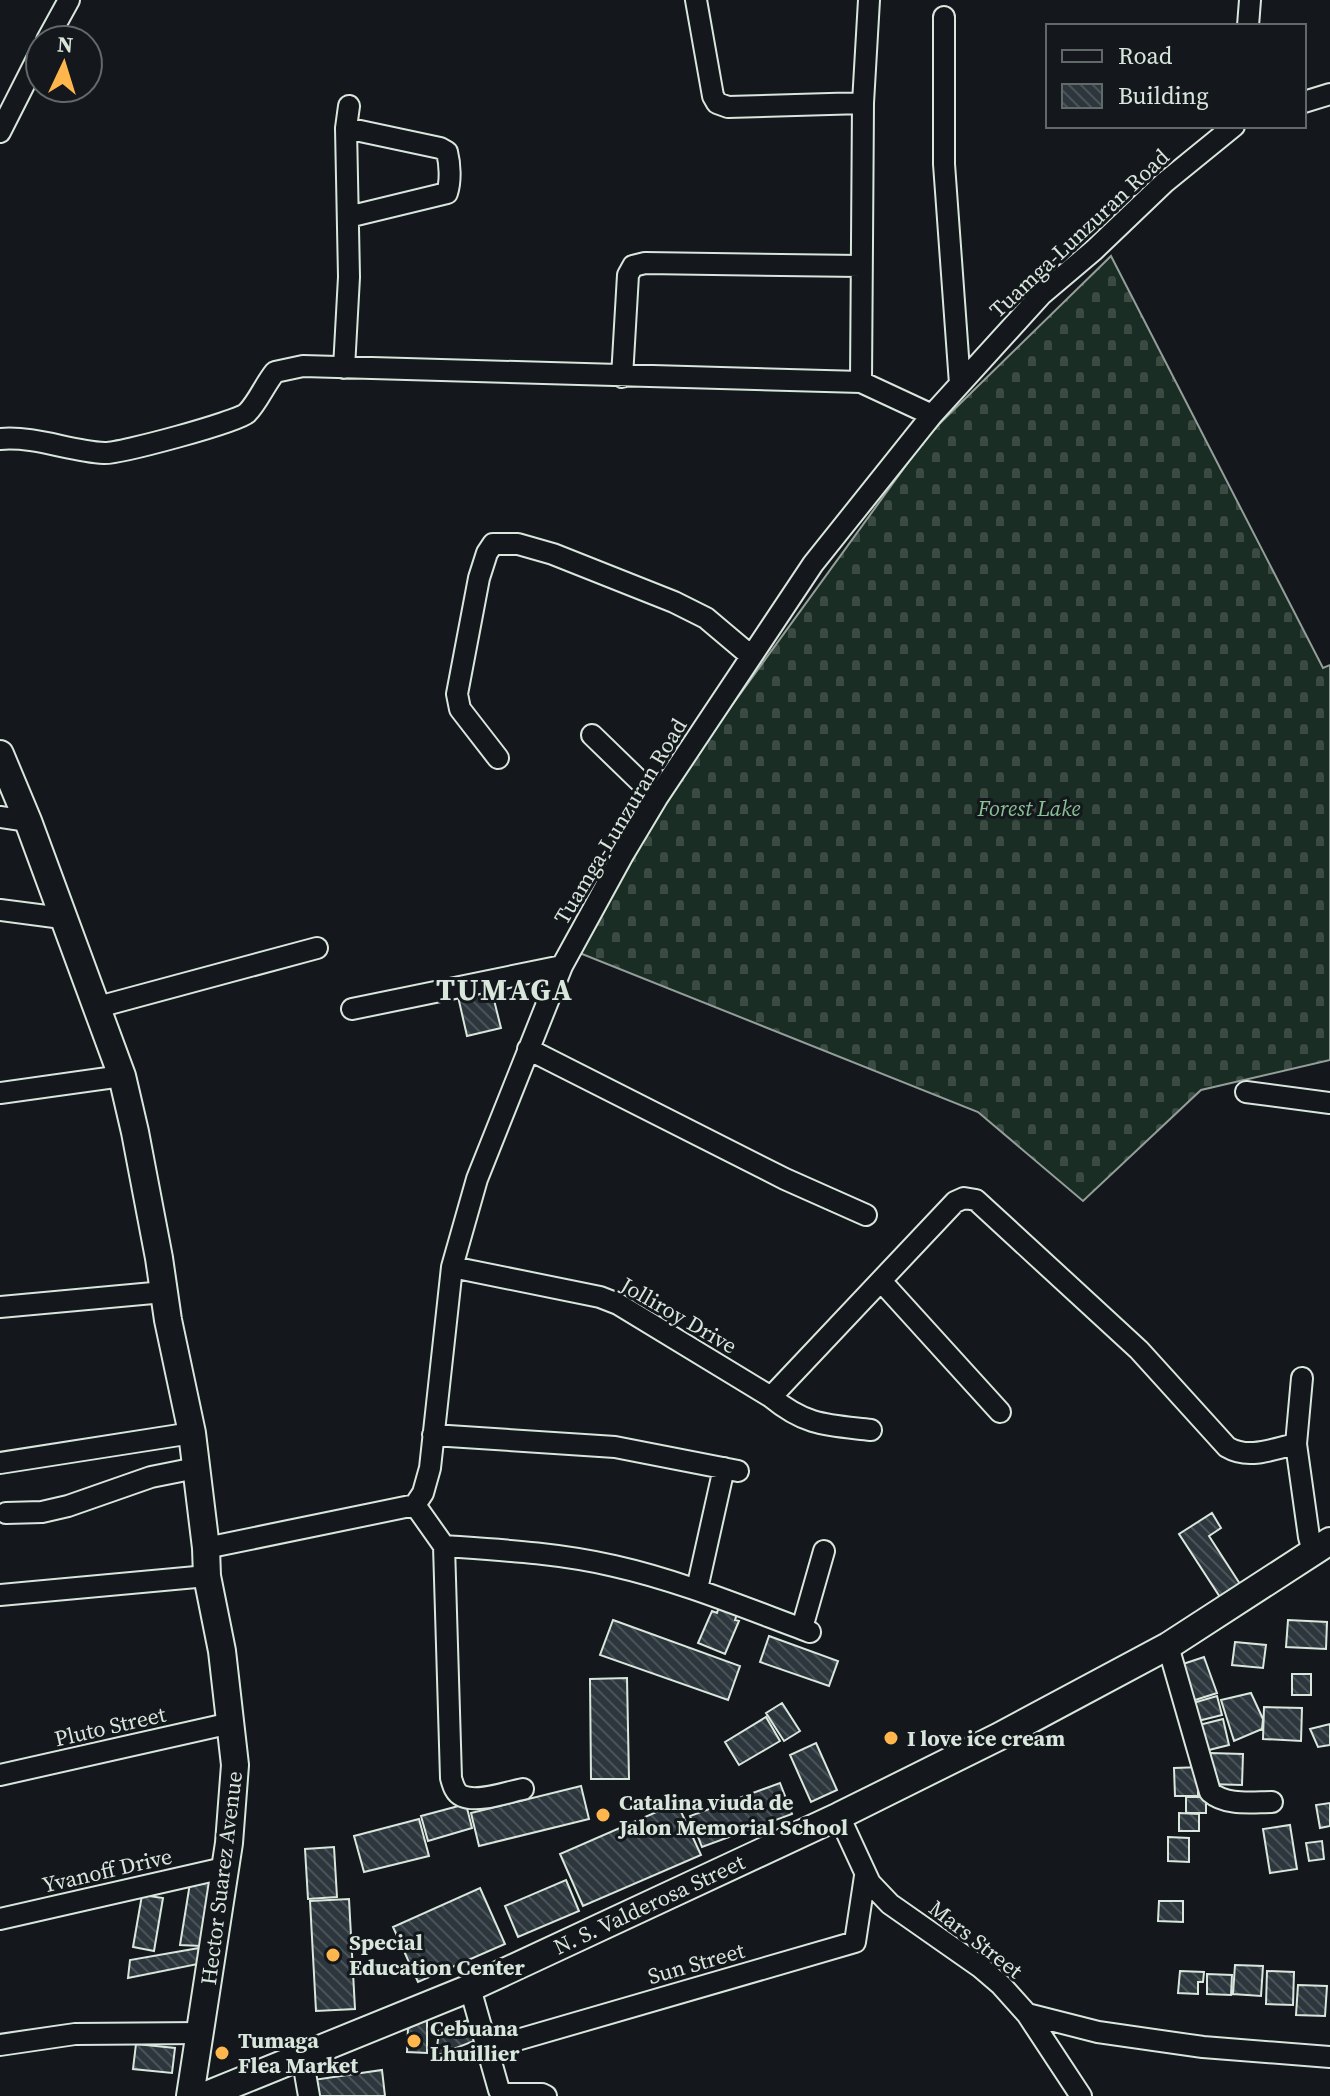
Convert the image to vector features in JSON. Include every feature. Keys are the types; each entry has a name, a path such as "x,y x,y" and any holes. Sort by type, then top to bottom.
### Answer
{"main road":[{"name":"Hector Suarez Avenue","path":"0,754 28,821 122,1076 192,1433 206,1563 222,1651 235,1765 229,1843 190,2096"},
{"name":"N. S. Valderosa Street","path":"204,2096 470,1988 839,1816 998,1737 1168,1646 1322,1546"}],"street":[{"path":"56,24 69,0"},
{"path":"696,0 713,96 717,103 728,107 863,103"},
{"path":"861,382 863,103 869,0"},
{"path":"1248,24 1250,0"},
{"path":"944,17 944,164 960,384"},
{"path":"0,132 24,85"},
{"path":"1306,101 1330,94"},
{"path":"344,368 349,277 346,128 349,106"},
{"path":"346,128 440,148 447,152 449,173 447,193 348,217"},
{"name":"Tuamga-Lunzuran Road","path":"415,1505 423,1493 430,1468 452,1267 477,1179 562,966 657,798 813,564 932,415 1042,294 1094,250 1164,183 1232,128"},
{"path":"622,377 628,275 633,266 645,263 860,266"},
{"path":"0,439 43,441 109,454 223,425 246,414 275,372 303,366 861,382 932,415"},
{"path":"498,758 460,709 457,694 479,578 493,544 518,544 553,554 674,602 706,618 751,656"},
{"path":"592,735 657,798"},
{"path":"0,817 28,821"},
{"path":"0,910 62,918"},
{"path":"98,1007 317,948"},
{"path":"352,1009 562,966"},
{"path":"528,1049 785,1179 866,1215"},
{"path":"0,1093 122,1076"},
{"path":"1246,1092 1330,1103"},
{"path":"771,1397 955,1202 964,1198 976,1200 1139,1350 1227,1447 1240,1454 1251,1454 1296,1444"},
{"name":"Jolliroy Drive","path":"452,1267 600,1297 618,1304 771,1397 792,1414 820,1424 871,1430"},
{"path":"881,1281 1000,1412"},
{"path":"0,1307 164,1292"},
{"path":"1302,1378 1296,1444 1309,1537 1322,1546"},
{"path":"0,1463 192,1433"},
{"path":"433,1435 615,1447 731,1470 697,1589"},
{"path":"6,1513 42,1512 68,1506 151,1477 196,1468"},
{"path":"0,1595 206,1563 415,1505 444,1546 451,1778 455,1791 463,1797 481,1797 523,1789"},
{"path":"444,1546 523,1550 614,1566 697,1589 806,1630 824,1551"},
{"path":"1168,1646 1210,1792 1218,1798 1234,1801 1272,1802"},
{"name":"Pluto Street","path":"0,1775 231,1723"},
{"path":"839,1816 863,1872"},
{"name":"Yvanoff Drive","path":"0,1919 224,1868"},
{"name":"Mars Street","path":"863,1872 890,1904 1001,1985 1027,2014 1081,2096"},
{"name":"Sun Street","path":"486,2049 855,1942 863,1872"},
{"path":"470,1988 499,2090 506,2094 546,2096"},
{"path":"1027,2014 1098,2032 1203,2047 1330,2057"},
{"path":"0,2045 75,2034 201,2033"},
{"path":"302,2056 309,2096"}],"green space":[{"name":"Forest Lake","path":"1111,256 1323,668 1330,665 1330,1060 1201,1090 1083,1201 978,1112 577,952 674,785 928,435"}],"building":[{"path":"490,984 501,1028 467,1036 457,992"},
{"path":"1212,1513 1221,1528 1209,1536 1240,1584 1220,1597 1179,1534"},
{"path":"719,1607 737,1614 735,1620 739,1621 725,1654 698,1643 712,1611 717,1613"},
{"path":"613,1620 740,1666 728,1700 600,1655"},
{"path":"1288,1620 1327,1622 1326,1649 1286,1647"},
{"path":"769,1636 838,1661 829,1686 760,1662"},
{"path":"1235,1642 1266,1645 1263,1668 1232,1665"},
{"path":"1204,1657 1217,1693 1189,1702 1177,1666"},
{"path":"1292,1674 1311,1674 1311,1695 1292,1695"},
{"path":"627,1678 629,1779 591,1779 590,1679"},
{"path":"1251,1693 1263,1719 1262,1729 1234,1741 1221,1700"},
{"path":"1217,1696 1222,1715 1198,1721 1193,1703"},
{"path":"782,1703 800,1731 784,1741 766,1713"},
{"path":"1264,1707 1302,1708 1301,1741 1263,1739"},
{"path":"766,1717 780,1741 739,1765 725,1742"},
{"path":"1223,1719 1229,1745 1205,1751 1199,1725"},
{"path":"1330,1724 1330,1745 1318,1747 1310,1729"},
{"path":"816,1743 837,1790 811,1802 790,1755"},
{"path":"1210,1753 1243,1754 1242,1785 1209,1784"},
{"path":"1203,1767 1203,1788 1198,1788 1198,1796 1175,1796 1174,1768"},
{"path":"780,1783 792,1814 702,1847 690,1816"},
{"path":"581,1786 589,1819 479,1846 471,1813"},
{"path":"1186,1797 1206,1797 1206,1813 1186,1813"},
{"path":"677,1803 701,1855 583,1906 560,1854"},
{"path":"1330,1803 1330,1826 1320,1828 1316,1805"},
{"path":"466,1804 472,1828 428,1841 421,1816"},
{"path":"1179,1813 1199,1814 1199,1831 1179,1831"},
{"path":"419,1819 429,1856 364,1872 354,1836"},
{"path":"1290,1825 1297,1869 1270,1873 1263,1829"},
{"path":"1168,1837 1189,1838 1189,1862 1168,1861"},
{"path":"1322,1841 1324,1859 1309,1861 1306,1843"},
{"path":"334,1847 337,1897 308,1899 305,1849"},
{"path":"214,1878 201,1946 180,1945 190,1883"},
{"path":"566,1880 579,1911 518,1937 505,1906"},
{"path":"480,1888 505,1944 418,1982 393,1927"},
{"path":"142,1895 163,1898 154,1951 133,1947"},
{"name":"Special Education Center","path":"349,1899 355,2009 316,2011 310,1901"},
{"path":"1159,1901 1183,1901 1183,1922 1158,1921"},
{"path":"199,1948 198,1964 128,1978 130,1960"},
{"path":"1235,1965 1263,1966 1261,1996 1233,1994"},
{"path":"1180,1971 1204,1972 1203,1982 1198,1982 1198,1994 1178,1993"},
{"path":"1267,1971 1294,1972 1293,2005 1266,2004"},
{"path":"1207,1974 1232,1975 1231,1995 1207,1994"},
{"path":"1298,1985 1327,1986 1325,2016 1296,2015"},
{"path":"473,2018 479,2039 436,2056 439,2031"},
{"path":"427,2020 427,2053 407,2052 408,2028"},
{"path":"136,2044 175,2048 172,2073 133,2069"},
{"path":"382,2070 385,2096 316,2096 313,2080"}],"place":[{"name":"I love ice cream","path":"891,1738"},
{"name":"Catalina viuda de Jalon Memorial School","path":"603,1815"},
{"name":"Special Education Center","path":"333,1955"},
{"name":"Cebuana Lhuillier","path":"414,2041"},
{"name":"Tumaga Flea Market","path":"222,2053"}],"district":[{"name":"TUMAGA","path":"505,989"}]}
